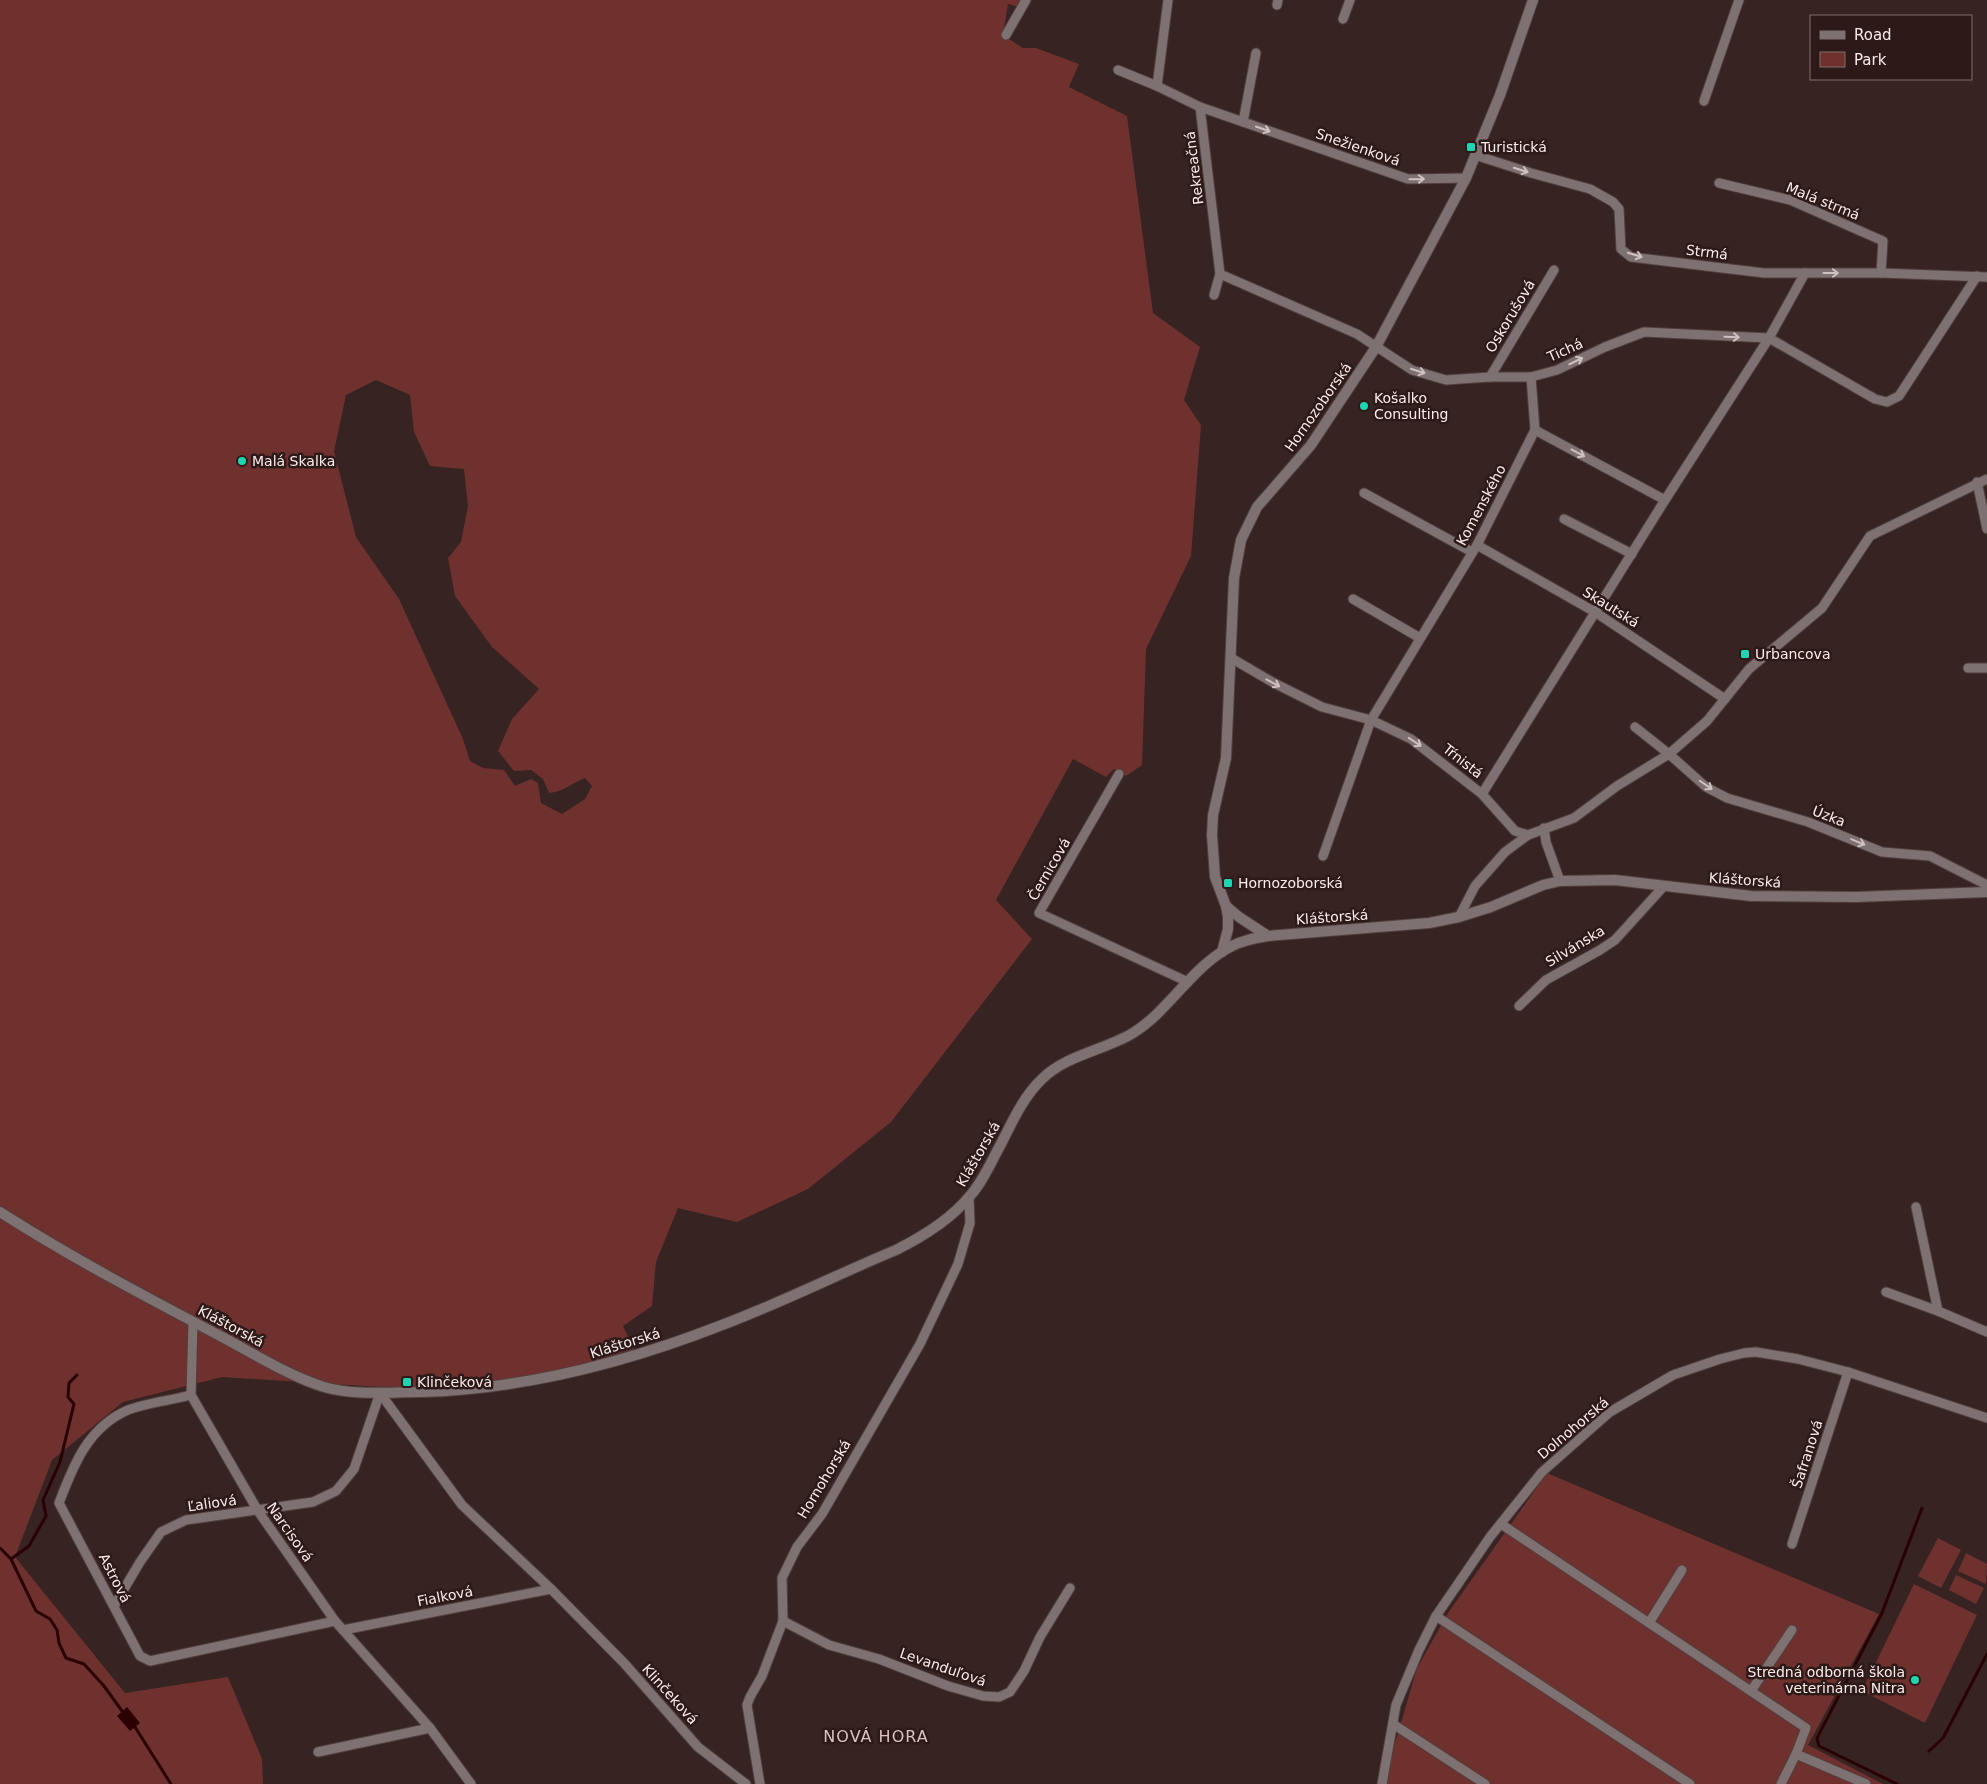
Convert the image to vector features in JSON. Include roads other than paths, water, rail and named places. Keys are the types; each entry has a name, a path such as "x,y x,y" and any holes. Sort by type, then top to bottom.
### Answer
{"street":[{"path":"1006,35 1026,0"},
{"path":"1157,86 1168,0"},
{"path":"1343,19 1350,0"},
{"name":"Hornozoborská","path":"1222,952 1228,929 1226,906 1215,877 1212,835 1213,815 1226,758 1234,578 1241,540 1257,507 1311,445 1376,347 1466,178 1500,95 1533,0"},
{"path":"1704,101 1739,0"},
{"path":"1243,122 1256,52"},
{"path":"1118,70 1200,107"},
{"name":"Snežienková","path":"1200,107 1408,179 1466,178"},
{"name":"Rekreačná","path":"1200,107 1220,274 1214,295"},
{"name":"Strmá","path":"1475,156 1531,174 1590,189 1613,202 1619,209 1621,249 1631,256 1764,273 1881,273 1977,276 1987,278"},
{"name":"Malá strmá","path":"1720,183 1790,200 1884,241 1881,273"},
{"name":"Oskorušová","path":"1490,376 1554,270"},
{"path":"1482,794 1665,500 1769,338 1805,273"},
{"path":"1220,274 1356,334 1376,347"},
{"path":"1769,338 1875,399 1887,402 1899,396 1977,276"},
{"name":"Tichá","path":"1376,347 1412,370 1446,380 1490,376 1531,377 1557,370 1605,347 1644,332 1769,338"},
{"path":"1531,377 1535,430 1665,500"},
{"name":"Komenského","path":"1371,720 1474,549 1535,430"},
{"path":"1459,917 1475,886 1505,852 1528,834 1574,818 1617,786 1669,754 1707,721 1748,669 1822,608 1870,536 1977,482 1987,479"},
{"path":"1977,482 1987,529"},
{"name":"Skautská","path":"1364,492 1595,612 1725,699"},
{"path":"1564,519 1632,554"},
{"path":"1353,599 1420,638"},
{"name":"Tŕnistá","path":"1231,658 1274,683 1322,707 1371,720 1411,739 1482,794 1515,831 1528,834"},
{"path":"1968,668 1987,668"},
{"path":"1323,856 1371,720"},
{"name":"Úzka","path":"1635,728 1669,754 1706,787 1727,798 1808,822 1882,852 1930,856 1987,885"},
{"name":"Černicová","path":"1119,774 1039,913 1188,982"},
{"path":"1544,828 1546,842 1560,881"},
{"name":"Kláštorská","path":"0,1212 56,1247 193,1322 324,1387 354,1393 380,1393 435,1391 522,1383 605,1365 722,1325 896,1250 923,1235 939,1225 969,1198 1025,1100 1042,1079 1065,1064 1118,1042 1135,1032 1154,1017 1188,982 1222,952 1242,941 1268,936 1414,925 1459,917 1491,907 1543,885 1560,881 1615,880 1751,896 1798,897 1987,892"},
{"name":"Silvánska","path":"1518,1006 1546,980 1615,940 1664,886"},
{"path":"1226,906 1268,936"},
{"name":"Hornohorská","path":"760,1784 747,1705 762,1676 783,1621 782,1578 797,1547 822,1514 920,1344 958,1264 970,1223 969,1198"},
{"path":"1916,1207 1938,1311"},
{"path":"1886,1292 1987,1332"},
{"path":"191,1395 193,1322"},
{"name":"Dolnohorská","path":"1382,1784 1396,1705 1419,1650 1436,1616 1501,1524 1542,1472 1610,1412 1672,1375 1725,1357 1756,1352 1798,1359 1848,1372 1987,1418"},
{"name":"Šafranová","path":"1792,1544 1848,1372"},
{"name":"Ľaliová","path":"114,1606 140,1562 161,1532 186,1520 313,1502 336,1491 354,1469 380,1393"},
{"name":"Klinčeková","path":"380,1393 462,1505 551,1589 624,1663 698,1747 746,1784"},
{"name":"Astrová","path":"191,1395 128,1410 104,1425 84,1446 70,1474 59,1503 140,1656 150,1661 335,1621"},
{"name":"Narcisová","path":"191,1395 258,1511 335,1621 430,1728 471,1784"},
{"path":"1501,1524 1806,1728 1781,1784"},
{"path":"1649,1623 1682,1570"},
{"name":"Levanduľová","path":"783,1621 829,1644 880,1659 948,1686 983,1696 999,1697 1010,1692 1024,1671 1040,1637 1070,1588"},
{"name":"Fialková","path":"343,1630 551,1589"},
{"path":"1436,1616 1690,1784"},
{"path":"1750,1691 1792,1630"},
{"path":"1393,1724 1485,1784"},
{"path":"318,1752 430,1728"},
{"path":"1796,1754 1866,1784"}],"waterway":[{"path":"11,1559 29,1546 46,1516 43,1500 60,1462 74,1404 68,1397 69,1383 77,1375"},
{"path":"1897,1784 1819,1746 1817,1738 1882,1613 1922,1508"},
{"path":"0,1548 11,1559 36,1611 50,1619 57,1630 59,1643 66,1658 84,1664 104,1686 122,1711"},
{"path":"1929,1751 1943,1738 1987,1654"},
{"path":"135,1727 171,1784"}],"place":[{"name":"Turistická","path":"1471,147"},
{"name":"Košalko Consulting","path":"1364,406"},
{"name":"Malá Skalka","path":"242,461"},
{"name":"Urbancova","path":"1745,654"},
{"name":"Hornozoborská","path":"1228,883"},
{"name":"Klinčeková","path":"407,1382"},
{"name":"Stredná odborná škola veterinárna Nitra","path":"1915,1680"}],"district":[{"name":"NOVÁ HORA","path":"876,1736"}]}
